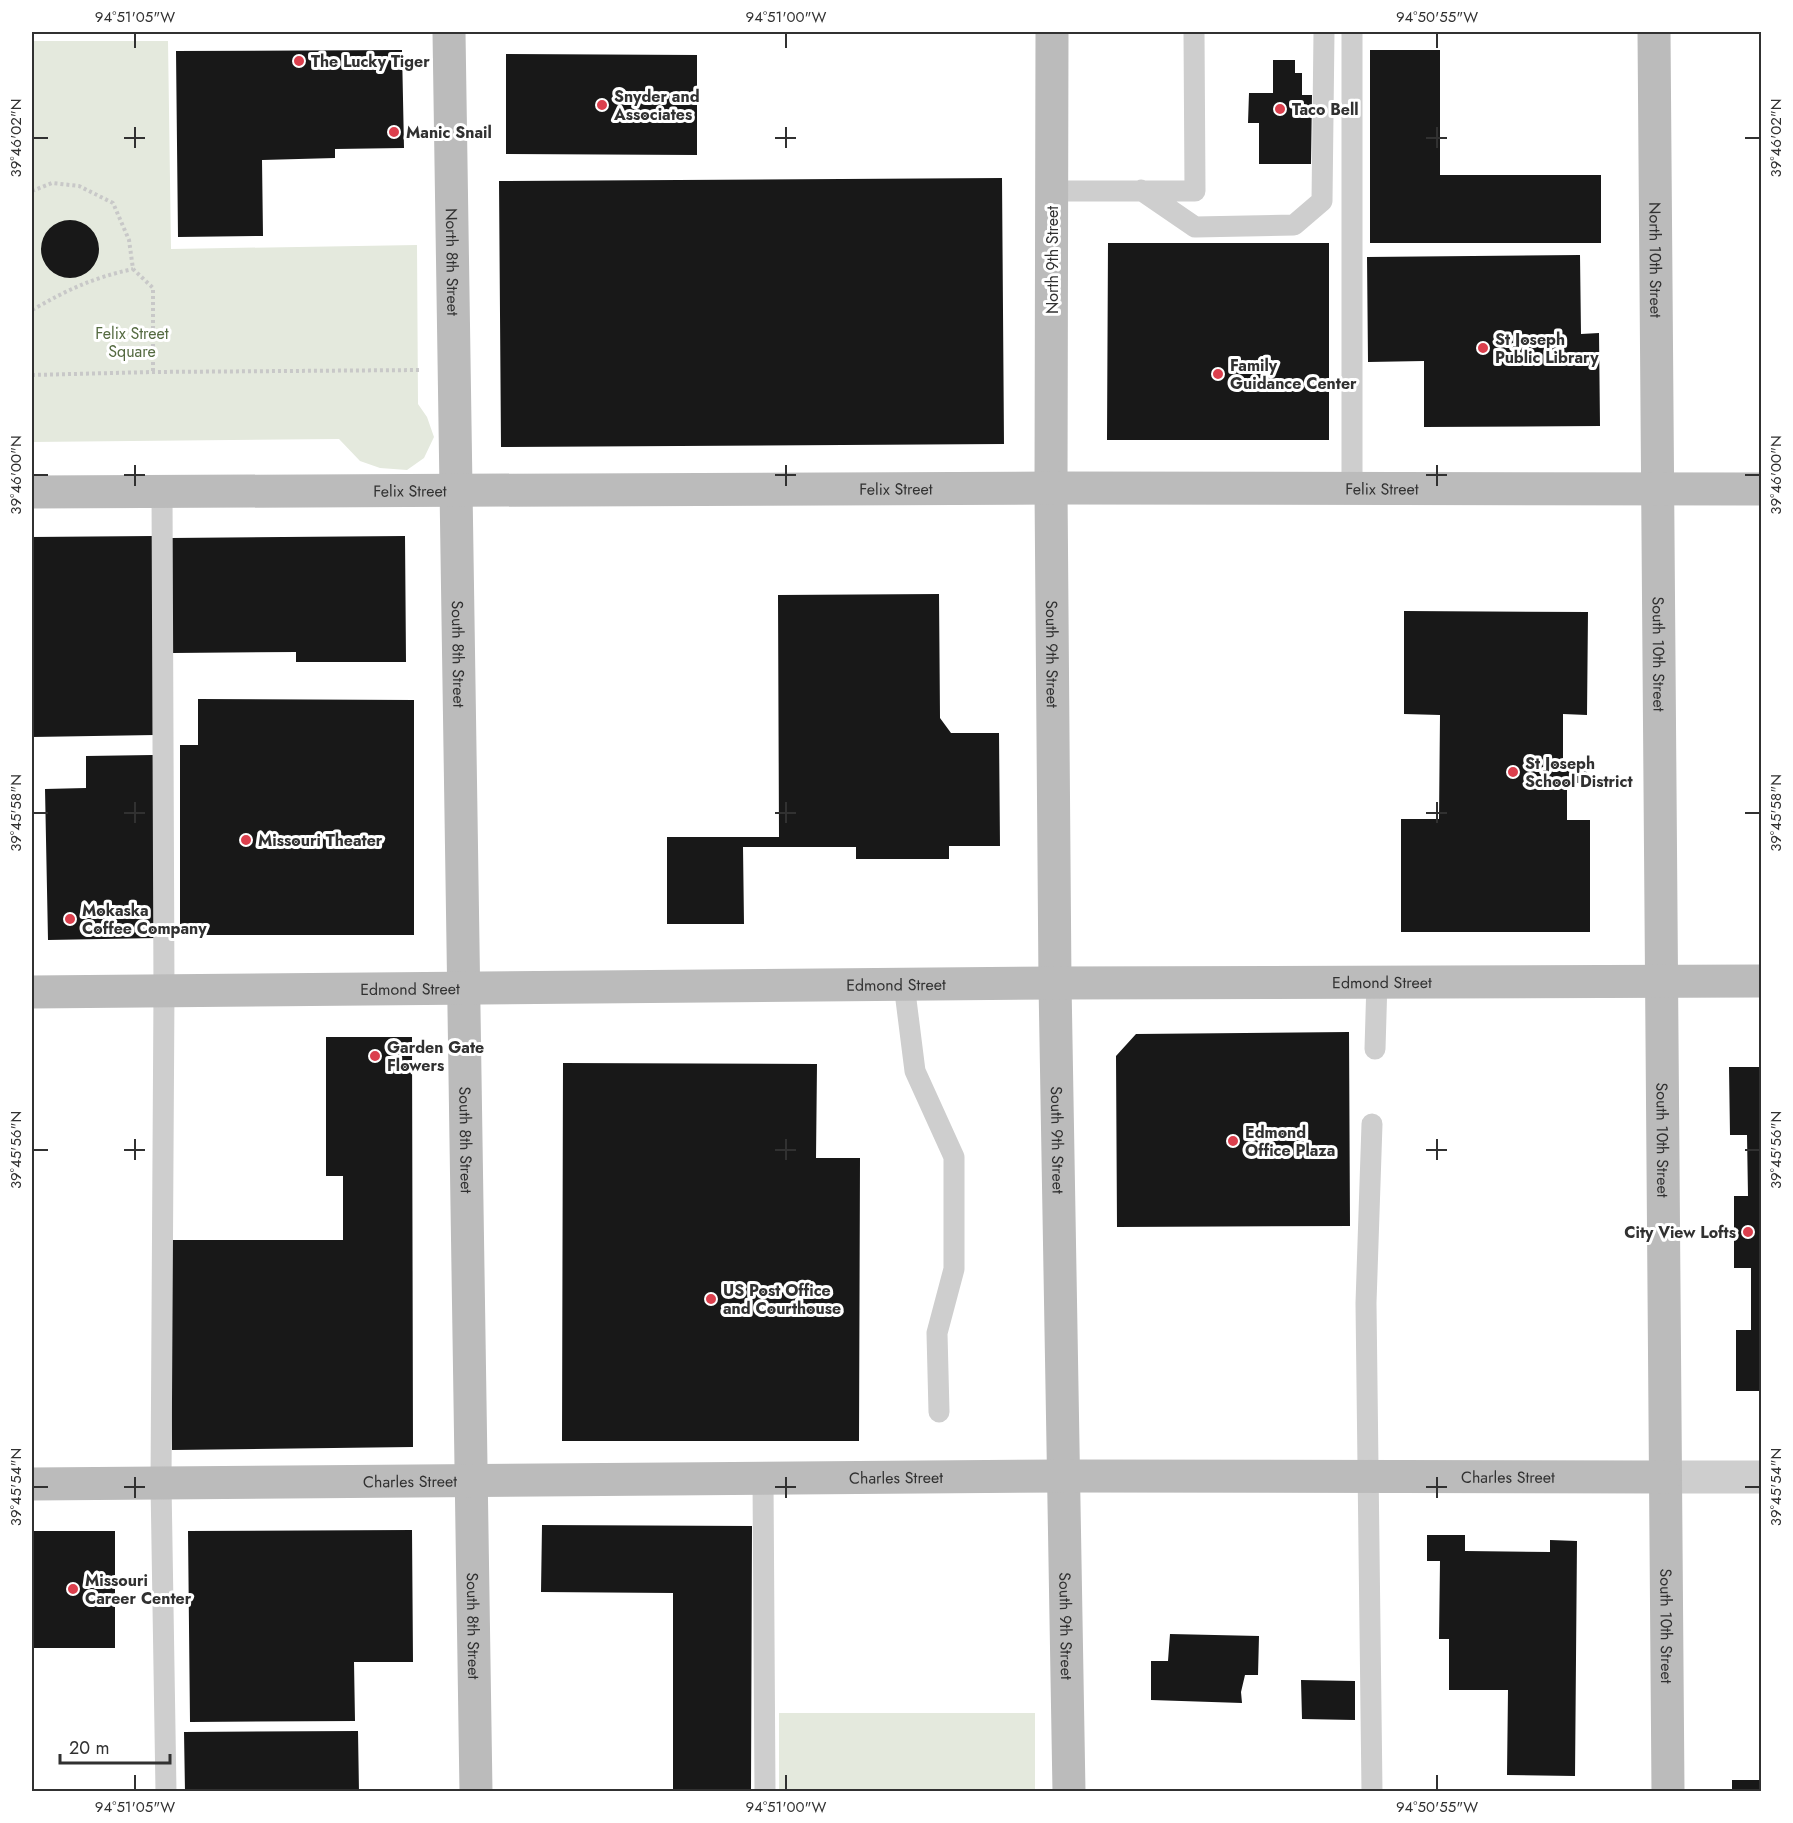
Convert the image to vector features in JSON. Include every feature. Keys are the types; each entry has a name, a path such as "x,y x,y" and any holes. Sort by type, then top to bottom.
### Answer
{"main road":[{"name":"North 8th Street","path":"449,32 456,490"},
{"name":"North 9th Street","path":"1051,488 1052,32"},
{"name":"North 10th Street","path":"1654,32 1657,489"},
{"name":"Felix Street","path":"32,492 1051,488 1761,489"},
{"name":"South 9th Street","path":"1051,488 1054,983 1069,1791"},
{"name":"South 10th Street","path":"1657,489 1668,1791"},
{"name":"South 8th Street","path":"456,490 476,1791"},
{"name":"Edmond Street","path":"32,992 1054,983 1761,981"},
{"name":"Charles Street","path":"32,1484 1064,1476 1665,1477"}],"street":[{"name":"Charles Street","path":"1665,1477 1761,1477"}],"lane":[{"path":"1052,191 1195,190 1194,32"},
{"path":"1141,190 1195,227 1294,225 1322,201 1324,32"},
{"path":"1352,32 1352,489"},
{"path":"162,491 164,991 161,1483 166,1791"},
{"path":"1375,1050 1377,981"},
{"path":"904,984 915,1071 954,1157 954,1269 937,1333 939,1412"},
{"path":"1372,1124 1366,1303 1372,1791"},
{"path":"763,1478 765,1791"}],"path":[{"path":"32,191 52,183 79,186 113,203 129,240 133,269 153,288 153,372"},
{"path":"32,310 70,288 108,274 133,269"},
{"path":"32,375 454,369"}],"green space":[{"name":"Felix Street Square","path":"32,41 168,41 171,249 417,245 418,404 427,417 434,437 424,458 407,470 380,468 360,461 339,439 32,442"},
{"path":"779,1713 1035,1713 1035,1791 779,1791"}],"building":[{"path":"402,50 404,148 335,149 335,158 262,160 263,236 178,237 176,51"},
{"path":"1370,50 1440,50 1440,175 1601,175 1601,243 1370,243"},
{"name":"Snyder and Associates","path":"506,54 697,55 697,155 506,154"},
{"name":"Taco Bell","path":"1273,60 1295,60 1295,73 1302,73 1302,95 1312,95 1311,164 1259,164 1259,123 1248,123 1249,93 1273,93"},
{"path":"1002,178 1004,444 501,447 499,181"},
{"path":"70,220 81,222 94,233 99,249 97,260 86,273 70,278 59,276 46,265 41,249 43,238 54,225"},
{"name":"Family Guidance Center","path":"1108,243 1329,243 1329,440 1107,440"},
{"name":"St Joseph Public Library","path":"1580,255 1581,334 1599,333 1600,426 1424,427 1424,361 1368,362 1367,257"},
{"path":"153,536 155,735 32,737 32,537"},
{"path":"405,536 406,662 296,662 296,652 172,653 171,538"},
{"path":"939,594 940,718 951,733 999,733 1000,846 949,846 949,859 856,859 856,847 743,847 744,924 667,924 667,837 779,837 778,595"},
{"name":"St Joseph School District","path":"1404,611 1588,612 1587,715 1563,714 1563,760 1587,761 1587,783 1567,783 1567,820 1590,820 1590,932 1401,932 1401,819 1439,819 1440,715 1404,714"},
{"path":"198,699 414,700 414,935 180,935 180,745 198,745"},
{"path":"153,755 157,938 48,940 45,789 86,788 86,756"},
{"name":"Edmond Office Plaza","path":"1349,1032 1350,1226 1117,1227 1116,1056 1136,1034"},
{"path":"326,1037 412,1037 413,1447 172,1450 169,1240 343,1240 343,1176 326,1176"},
{"name":"US Post Office and Courthouse","path":"563,1063 817,1064 816,1158 860,1158 859,1441 562,1441"},
{"name":"City View Lofts","path":"1729,1067 1762,1067 1762,1391 1736,1391 1736,1330 1751,1330 1751,1268 1734,1268 1734,1196 1748,1196 1747,1135 1730,1135"},
{"path":"542,1525 752,1526 751,1792 673,1792 673,1593 541,1592"},
{"path":"412,1530 413,1662 354,1662 355,1721 190,1722 188,1531"},
{"name":"Missouri Career Center","path":"32,1531 115,1531 115,1648 32,1648"},
{"path":"1427,1535 1465,1535 1465,1551 1550,1552 1550,1540 1577,1541 1575,1776 1507,1775 1508,1690 1449,1690 1449,1639 1439,1639 1440,1561 1427,1561"},
{"path":"1170,1634 1259,1636 1258,1675 1245,1675 1241,1692 1242,1703 1151,1700 1151,1661 1168,1661"},
{"path":"1301,1680 1355,1681 1355,1720 1302,1719"},
{"path":"358,1731 359,1792 185,1792 184,1732"},
{"path":"1732,1780 1762,1780 1762,1792 1732,1792"}],"place":[{"name":"The Lucky Tiger","path":"299,61"},
{"name":"Snyder and Associates","path":"602,105"},
{"name":"Taco Bell","path":"1280,109"},
{"name":"Manic Snail","path":"394,132"},
{"name":"St Joseph Public Library","path":"1483,348"},
{"name":"Family Guidance Center","path":"1218,374"},
{"name":"St Joseph School District","path":"1513,772"},
{"name":"Missouri Theater","path":"246,840"},
{"name":"Mokaska Coffee Company","path":"70,919"},
{"name":"Garden Gate Flowers","path":"375,1056"},
{"name":"Edmond Office Plaza","path":"1233,1141"},
{"name":"City View Lofts","path":"1748,1232"},
{"name":"US Post Office and Courthouse","path":"711,1299"},
{"name":"Missouri Career Center","path":"73,1589"}]}
